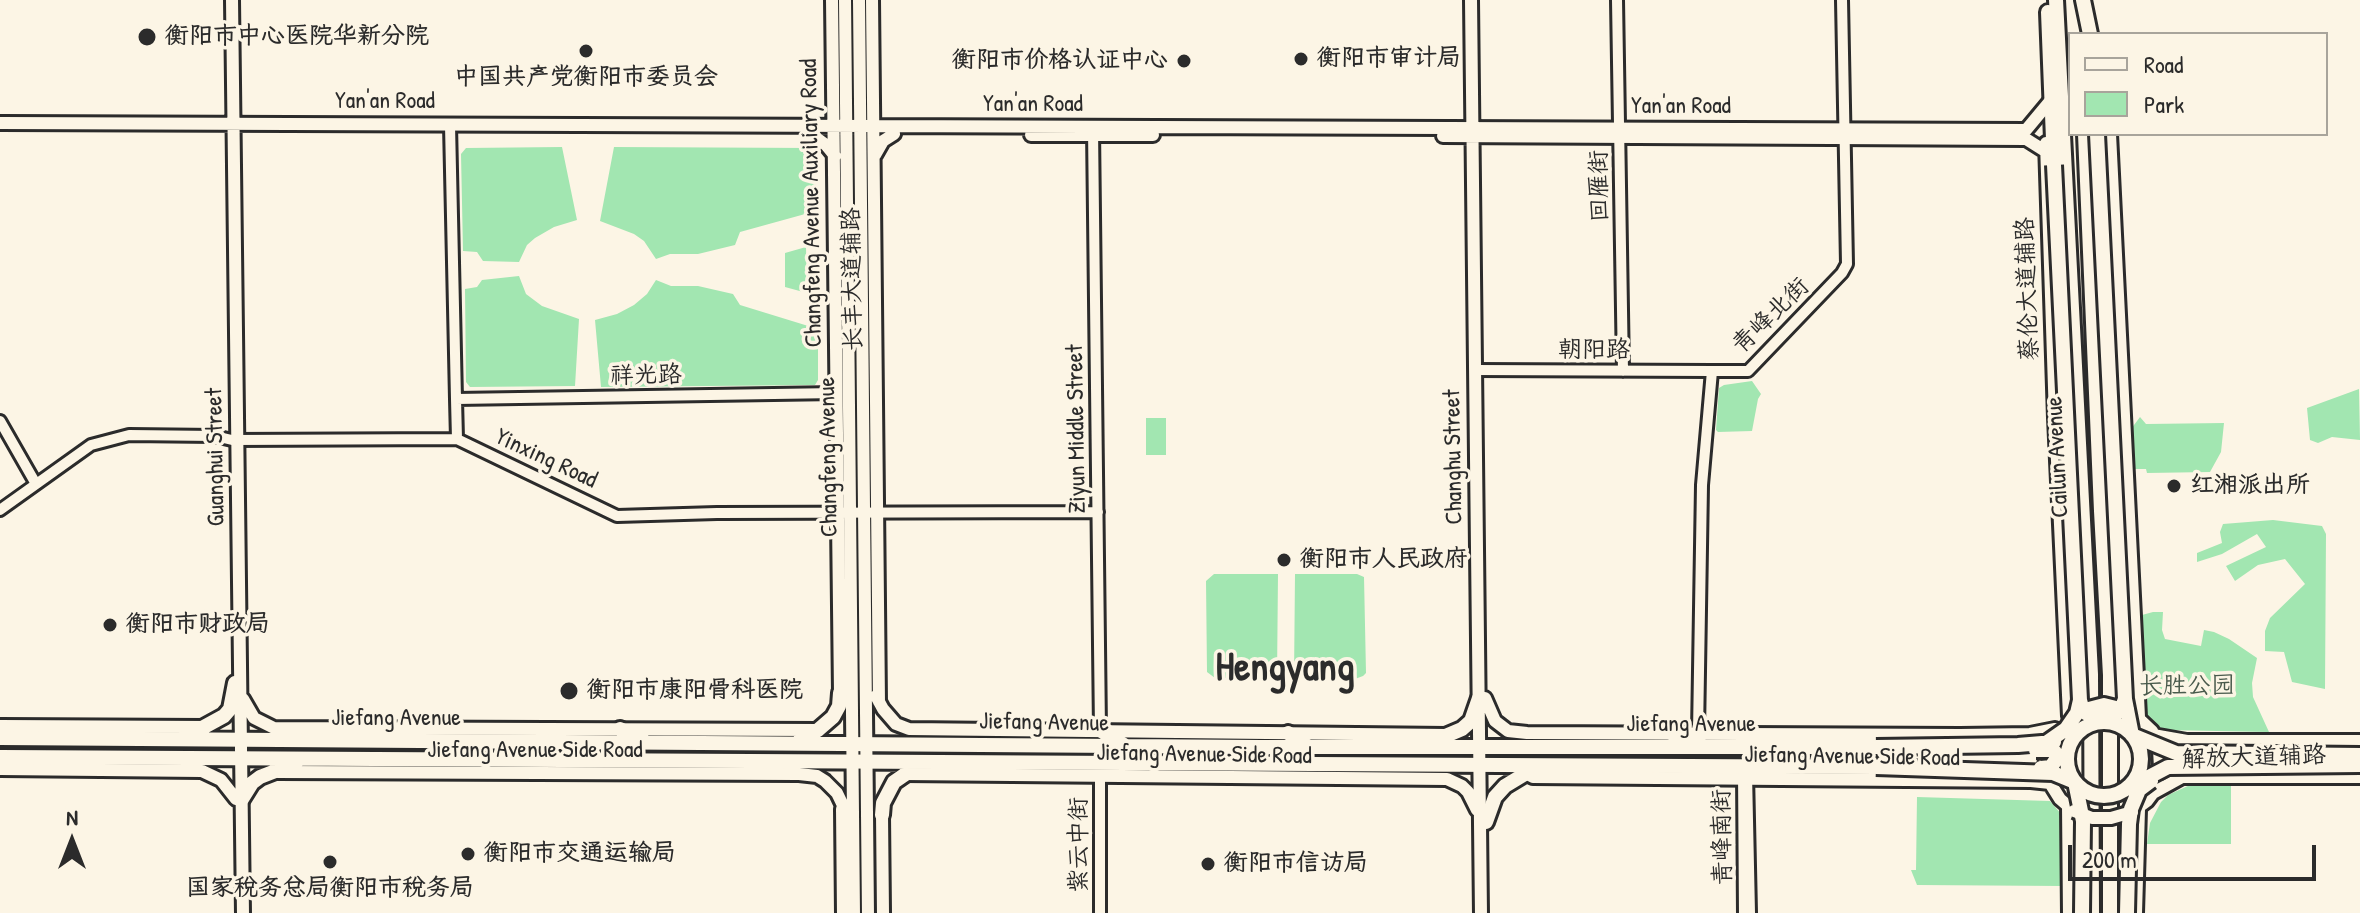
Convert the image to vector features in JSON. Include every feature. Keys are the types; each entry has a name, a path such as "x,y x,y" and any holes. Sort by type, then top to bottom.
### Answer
{"highway":[{"path":"2046,743 2066,729 2077,713 2048,0"},
{"name":"Cailun Avenue","path":"2056,0 2091,674 2092,913"},
{"path":"2080,32 2081,0"},
{"path":"2081,0 2089,32"},
{"name":"Cailun Avenue","path":"2085,136 2110,675 2110,913"},
{"path":"2097,136 2132,735 2140,750 2141,761 2134,781 2126,789"},
{"path":"179,740 224,716 238,689"},
{"path":"797,743 833,717 839,706 840,693"},
{"path":"1421,747 1462,729 1471,721 1482,698"},
{"path":"2075,709 2087,714 2132,709"},
{"path":"2132,709 2132,718 2141,732 2161,749"},
{"path":"2082,913 2075,782 2067,760 2075,737 2083,729 2106,722 2118,725 2161,749 2192,755 2360,755"},
{"path":"620,729 647,742"},
{"name":"Jiefang Avenue","path":"0,738 1262,747 1482,747 1698,740 1876,747 2046,743 2067,739 2083,729"},
{"path":"1100,730 1124,746"},
{"path":"1262,747 1285,733 1310,747"},
{"path":"1671,733 1698,740"},
{"path":"1968,746 2051,750 2057,758 2051,767 1969,769"},
{"name":"Jiefang Avenue","path":"0,757 307,759 622,767 925,761 1100,769 1311,763 1482,763 1519,768 1542,764 1745,773 1876,767 2053,773 2075,782"},
{"path":"239,799 252,783 271,772 307,759"},
{"path":"882,815 886,793 904,774 925,761"},
{"path":"2075,782 2094,794 2105,796 2126,789 2154,772 2181,766 2360,765"},
{"path":"2127,913 2134,799 2139,790 2161,773 2181,766"},
{"path":"1483,821 1495,797 1519,768"},
{"path":"2035,772 2063,785 2077,811"},
{"path":"2077,811 2091,804 2120,804 2133,815"}],"main road":[{"name":"Guanghui Street","path":"230,0 240,913"},
{"name":"Changfeng Avenue Auxiliary Road","path":"832,0 832,92 853,130 833,153 837,393 858,512 840,641 840,693"},
{"name":"Changfeng Avenue","path":"845,0 864,266 858,512 852,589 868,913"},
{"name":"Changfeng Avenue","path":"859,0 860,80 847,180 864,266 849,360 850,417 865,624 866,674 860,743"},
{"name":"长丰大道辅路","path":"872,0 874,106 853,130 874,158 874,245 864,266 858,512 878,600 879,702"},
{"name":"Changhu Street","path":"1474,0 1484,913"},
{"path":"860,80 874,106 894,130 878,147 874,158"},
{"path":"832,92 826,119 811,130 833,153 847,180"},
{"name":"Yan'an Road","path":"1845,134 2026,130 2051,100"},
{"name":"蔡伦大道辅路","path":"2051,100 2045,151 2075,709"},
{"name":"Yan'an Road","path":"0,123 231,128 1845,134 2026,139 2045,151"},
{"name":"Yan'an Road","path":"0,131 231,128"},
{"path":"2110,136 2132,709 2153,735 2159,749 2160,768 2153,793 2133,815 2136,913"},
{"path":"849,360 837,393 850,417"},
{"path":"840,641 852,589"},
{"path":"878,600 865,624 879,651"},
{"path":"866,674 879,702"},
{"name":"Jiefang Avenue Side Road","path":"238,689 254,718 274,728 818,730"},
{"path":"1482,698 1495,721 1508,731 1671,733"},
{"name":"Jiefang Avenue Side Road","path":"879,702 896,724 909,729 1449,735"},
{"path":"2069,913 2077,811 2060,799 2050,783 2045,765 2047,746 2055,729 2075,709"},
{"path":"0,726 205,727"},
{"name":"Jiefang Avenue Side Road","path":"1698,740 2030,734 2055,729"},
{"name":"解放大道辅路","path":"2153,735 2187,741 2360,741"},
{"name":"Changfeng Avenue","path":"854,913 853,828 860,761"},
{"path":"1311,763 1324,778"},
{"name":"Jiefang Avenue Side Road","path":"271,772 622,767 799,774 817,776 825,781 842,802"},
{"name":"Jiefang Avenue Side Road","path":"1519,768 1533,777 1745,773 2050,783"},
{"path":"0,769 210,773 239,799"},
{"name":"Jiefang Avenue Side Road","path":"904,774 1100,769 1324,778 1447,779 1468,792 1483,821"},
{"name":"解放大道辅路","path":"2153,793 2182,777 2360,777"},
{"path":"842,802 853,828"},
{"path":"842,802 843,913"},
{"path":"882,815 883,913"}],"street":[{"name":"回雁街","path":"1617,0 1623,371"},
{"name":"青峰北街","path":"1698,740 1702,485 1712,371 1748,371 1842,273 1847,264 1842,0"},
{"path":"450,129 457,439"},
{"name":"Ziyun Middle Street","path":"1093,131 1100,730"},
{"name":"朝阳路","path":"1478,370 1712,371"},
{"name":"祥光路","path":"456,399 837,393"},
{"path":"0,421 36,484"},
{"path":"0,430 36,484"},
{"name":"Yinxing Road","path":"0,510 91,445 129,435 215,436 235,440 457,439 617,516 1098,512"},
{"name":"紫云中街","path":"1100,769 1100,913"},
{"name":"青峰南街","path":"1745,773 1747,913"}],"green space":[{"path":"562,147 577,220 554,227 535,238 527,245 519,262 483,261 477,252 463,251 461,154 466,148"},
{"path":"614,147 812,148 816,152 816,211 740,232 735,245 698,254 670,254 656,259 644,241 634,234 600,221"},
{"path":"806,247 807,293 785,287 785,253"},
{"path":"519,276 526,294 542,306 579,319 575,386 470,387 466,382 465,289 477,287 482,280"},
{"path":"656,280 671,286 698,286 733,294 740,305 818,329 818,380 815,385 601,387 595,320 634,305 647,294"},
{"path":"1752,381 1761,394 1752,431 1718,432 1719,388"},
{"path":"2359,389 2360,440 2332,437 2318,443 2310,440 2307,408"},
{"path":"2140,417 2146,424 2224,423 2221,452 2210,472 2147,473 2146,469 2131,469 2131,429"},
{"path":"1146,418 1166,418 1166,455 1146,455"},
{"path":"2273,520 2322,526 2326,534 2325,689 2292,682 2284,652 2265,651 2265,631 2270,618 2305,584 2285,559 2258,565 2235,581 2226,566 2266,547 2257,534 2222,554 2197,562 2197,553 2222,543 2220,532 2223,524"},
{"path":"1214,574 1278,574 1277,678 1215,678 1207,672 1206,581"},
{"path":"1295,574 1357,574 1364,577 1366,673 1363,676 1355,679 1294,678"},
{"name":"长胜公园","path":"2163,612 2165,639 2201,646 2204,630 2214,632 2257,658 2252,683 2253,697 2269,732 2164,730 2152,723 2145,712 2140,622 2142,615"},
{"path":"2231,783 2231,844 2147,844 2150,823 2168,795 2190,785"},
{"path":"1917,797 2050,801 2062,815 2062,886 1917,885 1911,870 1916,870"}],"place":[{"name":"衡阳市中心医院华新分院","path":"147,37"},
{"name":"中国共产党衡阳市委员会","path":"586,51"},
{"name":"衡阳市审计局","path":"1301,59"},
{"name":"衡阳市价格认证中心","path":"1184,61"},
{"name":"红湘派出所","path":"2174,486"},
{"name":"衡阳市人民政府","path":"1284,560"},
{"name":"衡阳市财政局","path":"110,625"},
{"name":"衡阳市康阳骨科医院","path":"569,691"},
{"name":"衡阳市交通运输局","path":"468,854"},
{"name":"国家税务总局衡阳市税务局","path":"330,862"},
{"name":"衡阳市信访局","path":"1208,864"}],"district":[{"name":"Hengyang","path":"1285,669"}]}
